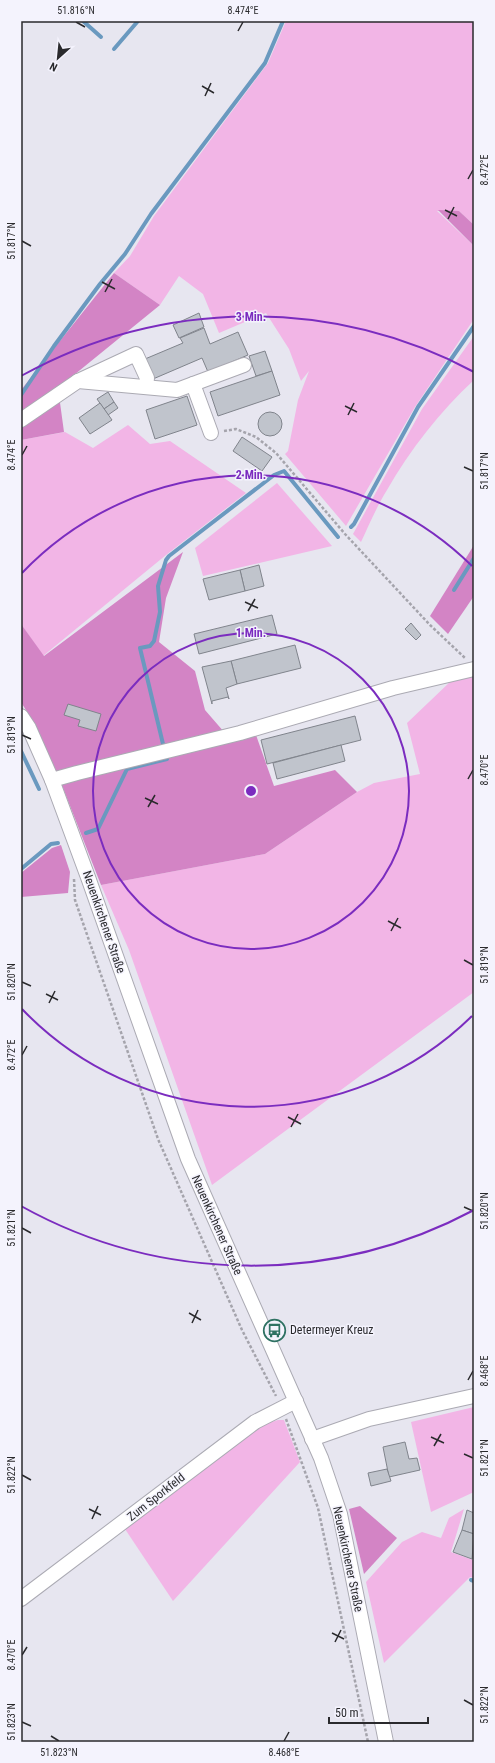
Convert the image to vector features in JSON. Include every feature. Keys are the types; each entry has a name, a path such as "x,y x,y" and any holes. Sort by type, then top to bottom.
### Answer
{"street":[{"path":"21,420 78,381 136,354 147,378 146,387"},
{"path":"78,381 177,390 244,365"},
{"path":"193,384 211,433"},
{"path":"52,780 77,772 240,733 472,666"},
{"name":"Neuenkirchener Straße","path":"21,716 29,728 52,780 90,880 188,1159 296,1401 340,1514 386,1742"},
{"path":"312,1439 370,1419 474,1396"},
{"name":"Zum Sporkfeld","path":"21,1598 255,1422 296,1401"}],"path":[{"path":"211,433 236,429 256,436 276,453 345,534 472,666"},
{"path":"74,876 73,890 75,900 158,1139 242,1330 282,1408 302,1460 318,1508 368,1742"}],"shaded area":[{"path":"286,21 474,21 474,225 459,211 437,211 474,246 474,319 415,407 346,526 285,454 288,451 298,400 309,371 301,381 289,349 266,313 219,333 203,294 179,276 160,305 114,273 130,256 154,216 268,63"},
{"path":"438,210 459,211 474,225 474,246"},
{"path":"114,273 160,305 58,388 64,432 21,440 21,390"},
{"path":"474,336 474,380 449,405 426,432 406,460 380,502 361,542 353,534 422,409"},
{"path":"128,425 150,444 170,441 246,493 166,555 43,656 21,624 21,440 65,432 93,448"},
{"path":"277,483 332,546 203,576 195,548"},
{"path":"474,545 474,596 448,634 430,616"},
{"path":"183,552 166,598 159,642 195,671 205,710 231,740 256,735 274,786 335,770 357,792 265,854 101,885 61,783 35,725 21,702 21,624 44,656"},
{"path":"470,677 474,678 474,992 212,1185 129,950 101,885 265,854 357,792 374,783 420,774 407,723 451,681"},
{"path":"61,845 70,872 68,893 21,897 21,873 52,848"},
{"path":"474,1407 474,1492 431,1512 411,1422"},
{"path":"278,1420 284,1420 300,1462 173,1601 125,1529 244,1437 265,1424"},
{"path":"360,1506 397,1538 364,1574 349,1509"},
{"path":"464,1509 451,1552 473,1560 474,1557 474,1578 470,1577 384,1663 366,1582 402,1542 422,1532 441,1538 449,1518"}],"building":[{"path":"199,313 204,327 179,338 173,325"},
{"path":"204,328 210,344 238,332 248,355 208,372 202,358 153,379 145,359 183,343 180,338"},
{"path":"265,351 272,371 256,376 249,356"},
{"path":"272,371 280,395 218,416 210,392"},
{"path":"108,392 114,402 104,409 97,399"},
{"path":"187,396 197,425 155,439 146,410"},
{"path":"114,402 118,408 108,415 104,409"},
{"path":"100,403 112,420 90,434 79,418"},
{"path":"270,412 275,413 281,419 281,429 275,435 270,436 265,435 259,429 258,424 259,419 265,413"},
{"path":"242,437 272,457 262,471 233,451"},
{"path":"259,565 264,586 245,591 240,570"},
{"path":"240,570 245,591 209,600 203,579"},
{"path":"272,615 277,634 199,654 194,634"},
{"path":"411,623 421,635 416,640 405,629"},
{"path":"295,645 301,668 237,684 231,661"},
{"path":"231,661 237,684 226,688 229,699 228,697 212,701 212,704 202,667"},
{"path":"68,704 101,714 96,731 78,726 80,720 64,715"},
{"path":"355,716 361,740 267,764 261,740"},
{"path":"341,745 345,761 277,779 273,763"},
{"path":"405,1442 409,1459 417,1458 420,1470 389,1477 383,1447"},
{"path":"387,1469 391,1481 371,1486 368,1473"},
{"path":"467,1510 474,1513 474,1534 462,1530"},
{"path":"462,1530 474,1534 472,1559 453,1552"}],"waterway":[{"path":"83,21 101,37"},
{"path":"114,49 138,21"},
{"path":"21,395 54,346 100,284 125,254 151,214 265,63 283,21"},
{"path":"351,527 418,407 474,326"},
{"path":"163,744 140,648 150,646 154,641 160,612 158,586 166,560 169,556 274,475 284,471 338,537"},
{"path":"454,590 474,558"},
{"path":"21,751 39,789"},
{"path":"86,833 98,829 127,769 167,759 166,757"},
{"path":"21,869 51,844 58,843"}],"place":[{"name":"Determeyer Kreuz","path":"274,1330"}]}
